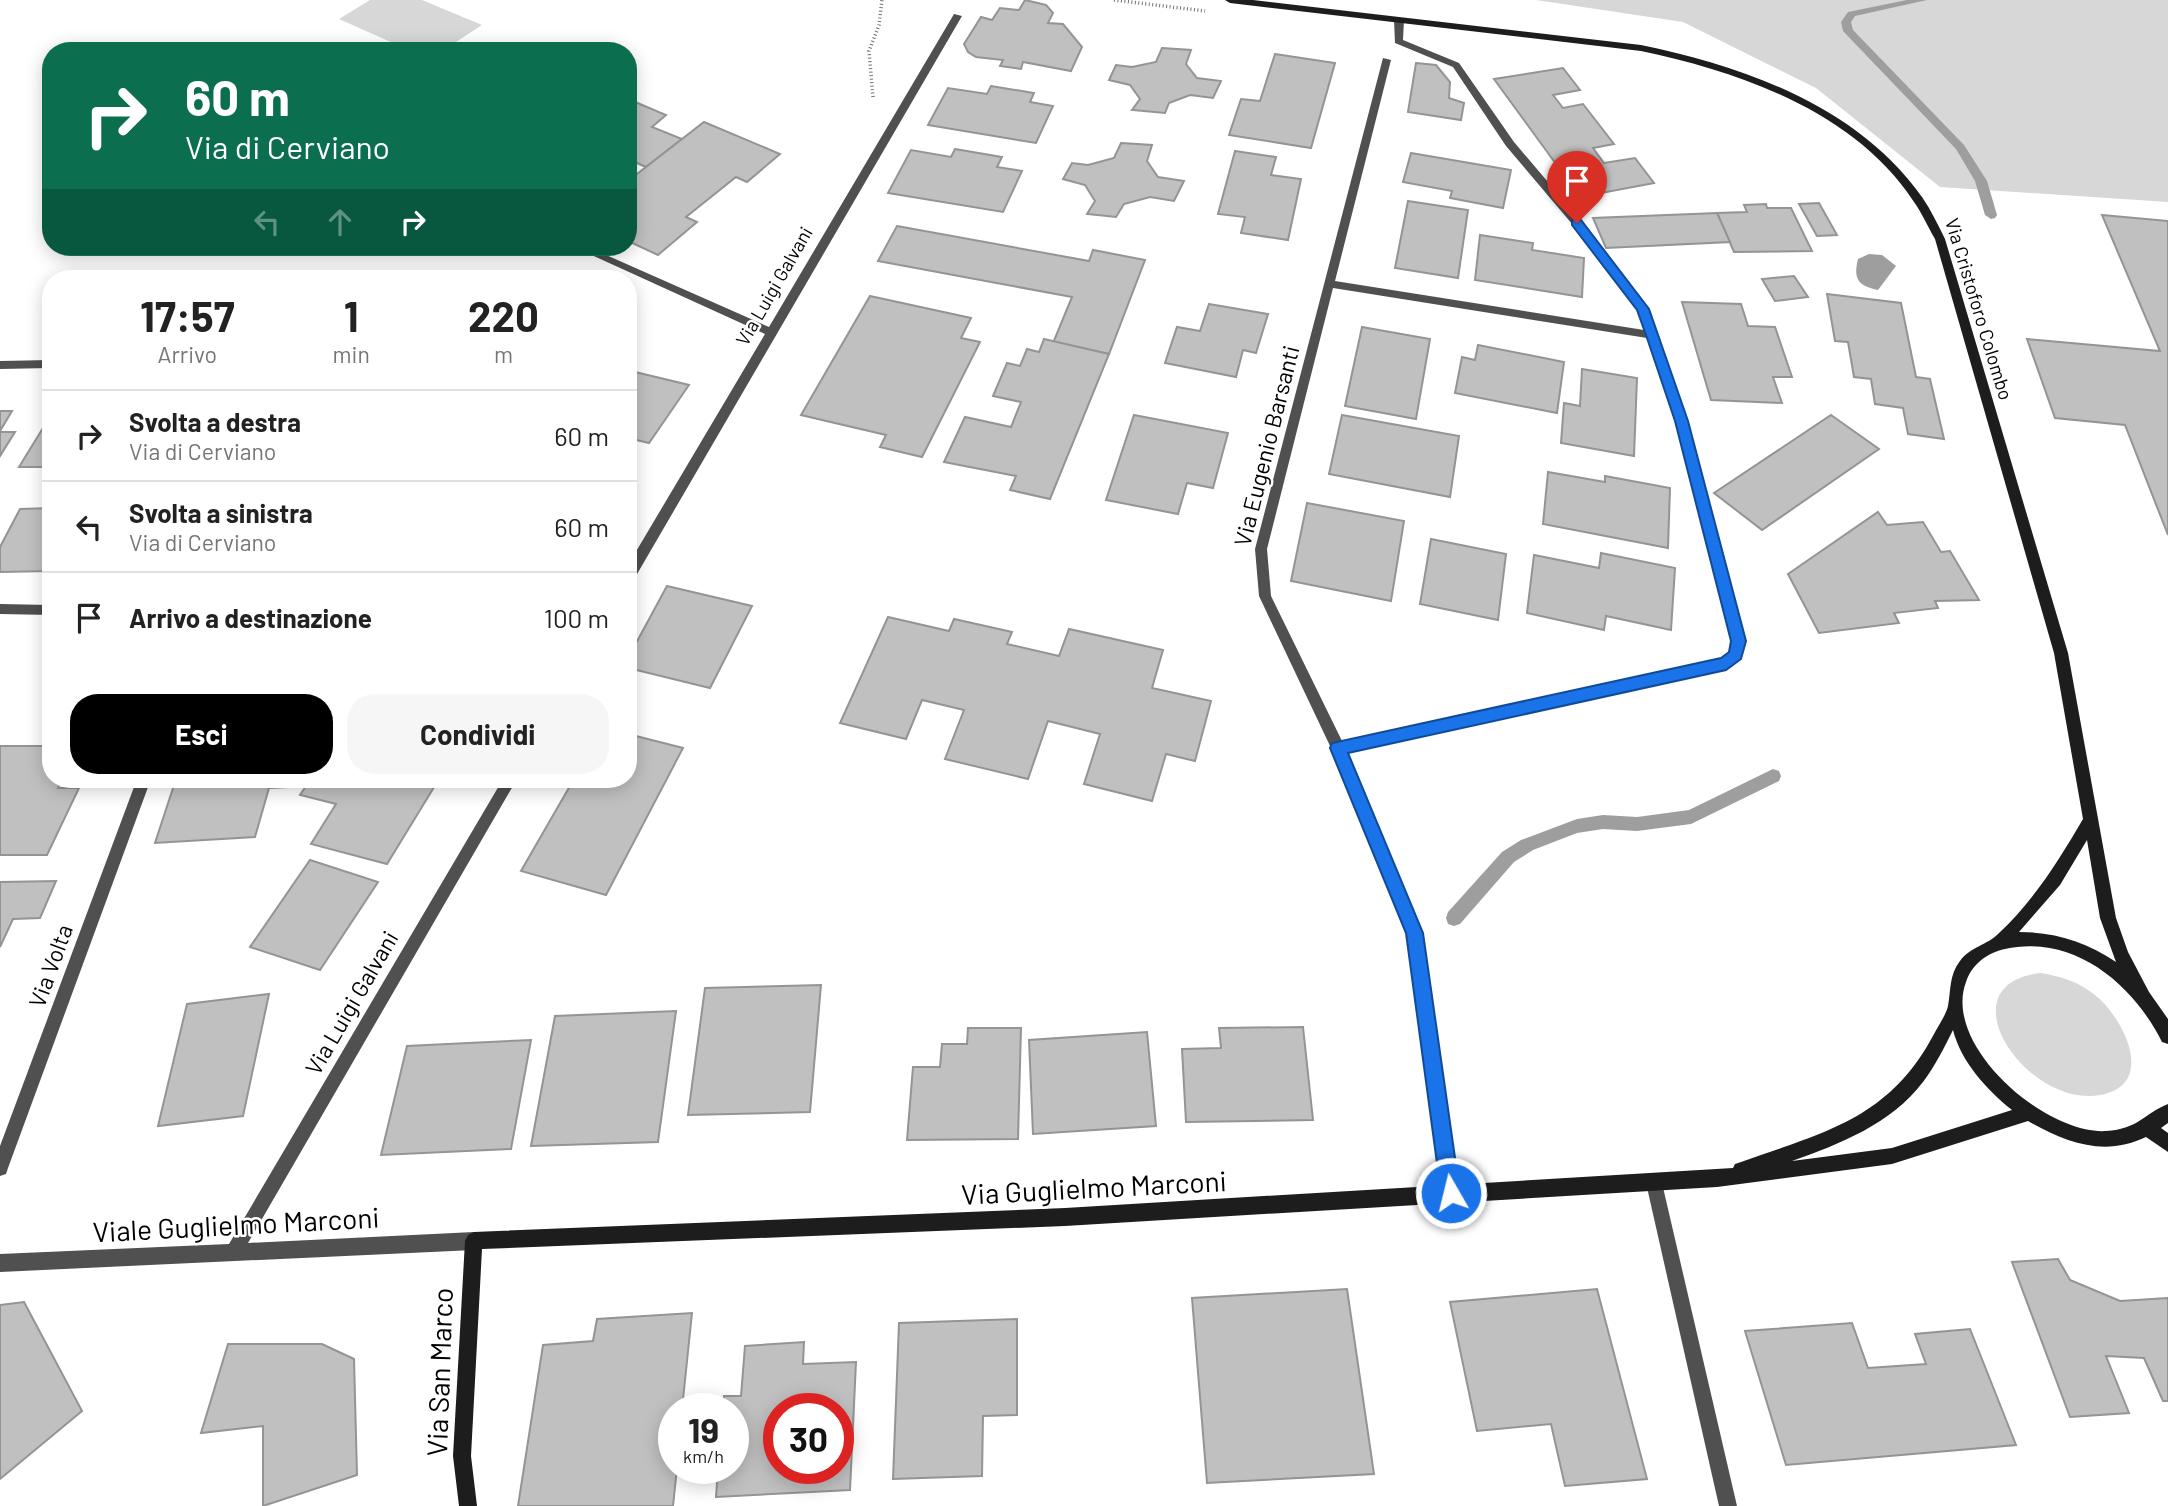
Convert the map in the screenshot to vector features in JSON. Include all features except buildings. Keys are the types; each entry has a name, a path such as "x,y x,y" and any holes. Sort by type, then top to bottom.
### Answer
{"main road":[{"name":"Via Cristoforo Colombo","path":"1230,0 1641,48 1733,70 1771,86 1833,120 1894,169 1917,194 1940,239 2061,653 2089,823 2110,927 2141,993"},
{"path":"2004,939 2055,880 2089,823"},
{"name":"Via Guglielmo Marconi","path":"2168,1036 2141,993 2110,966 2074,947 2037,937 2004,939 1983,948 1966,963 1958,984 1956,1009 1963,1036 1978,1065 2001,1091 2029,1113 2074,1133 2095,1138 2126,1137 2148,1128 2168,1113"},
{"name":"Via Guglielmo Marconi","path":"1717,1179 1843,1132 1891,1103 1912,1083 1927,1062 1956,1009"},
{"name":"Via Guglielmo Marconi","path":"474,1241 1065,1217 1717,1179 1892,1156 2029,1113"},
{"path":"2148,1128 2168,1144"},
{"name":"Via San Marco","path":"468,1506 462,1456 474,1241"}],"street":[{"name":"Via Luigi Galvani","path":"637,562 957,16"},
{"path":"1338,748 1726,663 1736,655 1737,626 1682,421 1642,309 1510,144 1455,65 1446,58 1400,44 1397,39 1399,20"},
{"name":"Via Eugenio Barsanti","path":"1386,60 1261,549 1261,571 1265,596 1338,748 1415,933 1451,1193"},
{"path":"599,256 631,270"},
{"path":"637,273 772,333"},
{"path":"1329,284 1653,335"},
{"path":"0,365 42,364"},
{"path":"0,609 42,610"},
{"name":"Via Volta","path":"0,1168 141,788"},
{"name":"Via Luigi Galvani","path":"234,1251 505,788"},
{"path":"1654,1183 1728,1506"},
{"name":"Viale Guglielmo Marconi","path":"0,1263 474,1241"}],"path":[{"path":"882,0 879,25 869,51 869,75 874,105 893,125"}],"shaded area":[{"path":"370,0 422,0 482,25 456,42 391,42 339,19"},
{"path":"1536,0 2168,0 2168,202 1940,187 1816,88 1683,22"},
{"path":"1869,254 1882,255 1896,266 1878,290 1862,284 1857,277 1858,259"},
{"path":"2041,973 2082,986 2106,1005 2116,1018 2130,1050 2131,1065 2128,1078 2118,1089 2100,1095 2072,1094 2046,1083 2023,1065 2006,1043 1997,1020 1998,999 2012,982"}],"waterway":[{"path":"1922,0 1852,14 1846,22 1848,31 1960,147 1981,181 1991,215"},
{"path":"1454,918 1508,857 1527,845 1577,826 1603,822 1637,824 1691,817 1773,776"}],"route":[{"path":"1451,1193 1415,933 1338,748 1726,663 1736,655 1738,641 1737,626 1682,421 1653,335 1642,309 1577,223"}]}
